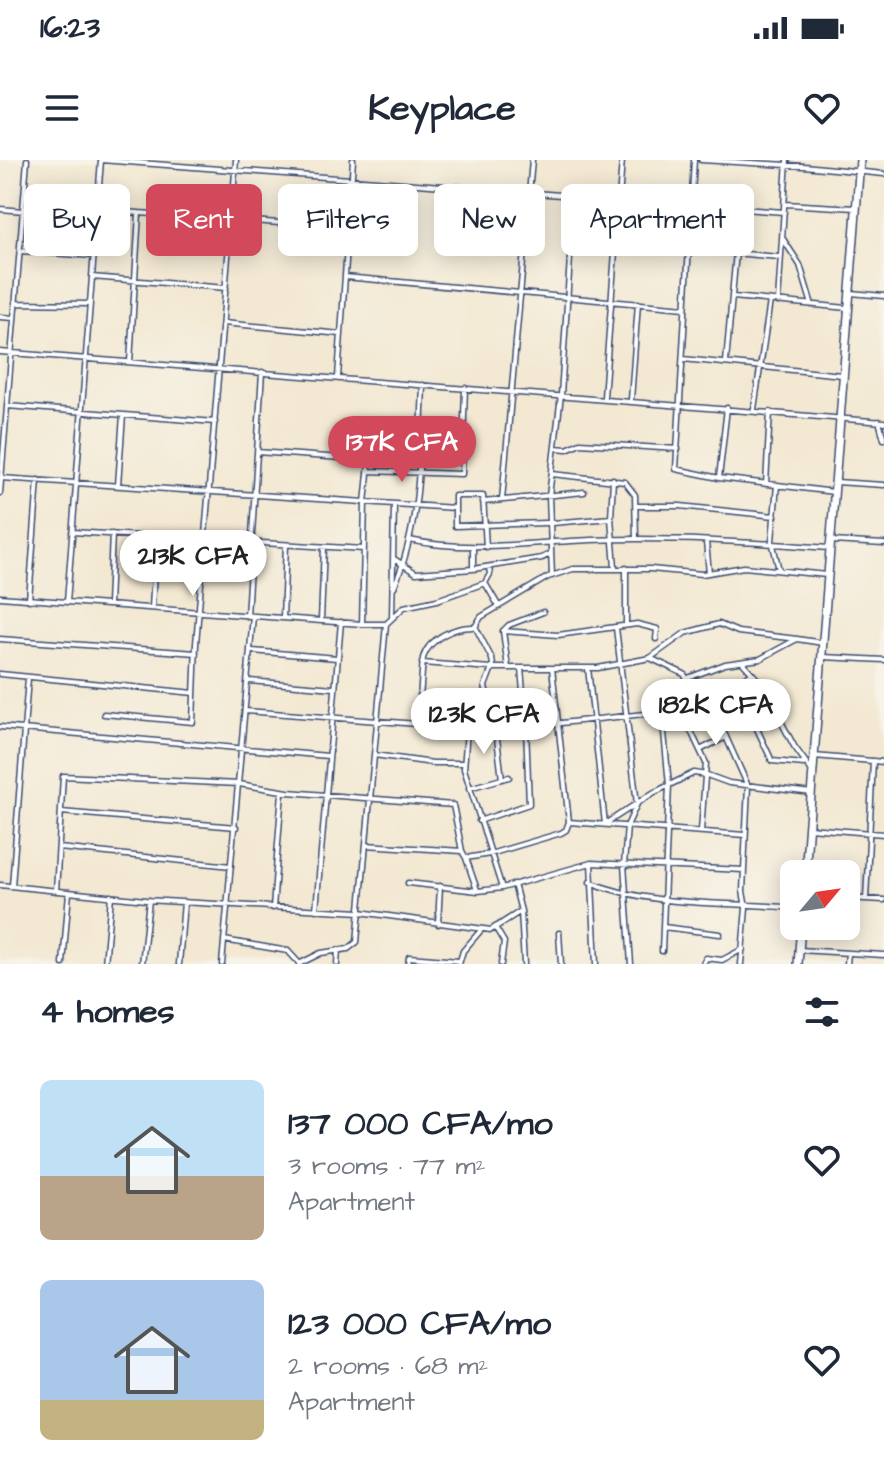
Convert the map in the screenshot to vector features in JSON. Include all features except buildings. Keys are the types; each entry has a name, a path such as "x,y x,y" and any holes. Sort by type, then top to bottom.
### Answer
{"main road":[{"path":"806,860 860,160"},
{"path":"798,964 800,940"}],"street":[{"path":"0,493 27,160"},
{"path":"99,184 101,160 434,186"},
{"path":"234,184 236,160"},
{"path":"352,184 353,160"},
{"path":"530,184 532,160"},
{"path":"620,184 622,160"},
{"path":"692,184 694,160"},
{"path":"701,160 786,162 884,174"},
{"path":"778,302 786,162"},
{"path":"785,204 856,208"},
{"path":"0,209 23,211"},
{"path":"754,210 784,212"},
{"path":"130,212 146,214"},
{"path":"130,362 139,213"},
{"path":"782,237 800,265 812,305"},
{"path":"19,251 24,251"},
{"path":"754,254 780,257"},
{"path":"67,602 94,256"},
{"path":"104,714 193,722 228,256"},
{"path":"338,378 346,256"},
{"path":"502,500 523,256"},
{"path":"552,576 549,496 561,395 570,256"},
{"path":"604,398 615,256"},
{"path":"690,256 676,469 719,478 835,492"},
{"path":"726,362 736,256"},
{"path":"92,277 226,288"},
{"path":"345,277 686,308"},
{"path":"849,293 884,296"},
{"path":"733,297 847,308"},
{"path":"753,410 770,301"},
{"path":"15,303 90,304"},
{"path":"631,400 638,303"},
{"path":"0,317 14,318"},
{"path":"223,323 341,334"},
{"path":"0,352 881,422 884,439"},
{"path":"683,359 842,375"},
{"path":"222,964 249,681 251,542 262,372"},
{"path":"394,587 404,565 414,506 423,385"},
{"path":"368,471 462,474 465,388"},
{"path":"0,396 8,397"},
{"path":"7,406 215,422"},
{"path":"719,478 727,408"},
{"path":"766,484 770,412"},
{"path":"118,486 123,415"},
{"path":"362,624 365,503 370,454 422,420"},
{"path":"555,448 567,449 580,443 678,449"},
{"path":"257,452 370,460"},
{"path":"552,474 625,482 631,488 636,506 636,539"},
{"path":"1,478 455,508"},
{"path":"613,479 611,518 615,567"},
{"path":"29,600 38,480"},
{"path":"836,482 884,485"},
{"path":"777,485 772,544 779,570"},
{"path":"483,502 584,492"},
{"path":"486,547 485,525 483,502 483,496 455,496 455,526 485,525 550,523 611,518"},
{"path":"392,618 394,505"},
{"path":"636,506 680,506 775,516"},
{"path":"72,532 364,549"},
{"path":"109,605 112,534"},
{"path":"152,608 156,537"},
{"path":"409,540 473,547 613,539 884,544"},
{"path":"706,542 709,573"},
{"path":"283,618 286,544"},
{"path":"321,621 324,547"},
{"path":"473,547 473,569"},
{"path":"394,559 416,573 489,567 542,558 551,553"},
{"path":"224,940 288,951 300,964 321,953 354,947 360,912 386,624 404,607 437,600 485,583 490,574 489,567"},
{"path":"475,627 481,617 498,606 552,576 573,569 615,567 709,573 744,567 829,575"},
{"path":"626,568 626,625"},
{"path":"485,583 498,606"},
{"path":"0,597 386,624"},
{"path":"503,631 509,625 543,612"},
{"path":"316,910 341,622"},
{"path":"503,631 558,635 637,624 657,629 656,639"},
{"path":"422,663 491,668 588,668 621,664 650,658 685,633 719,624 738,632 823,643"},
{"path":"418,726 422,663 426,650 443,635 459,627 475,627"},
{"path":"475,627 492,659 485,686 509,729"},
{"path":"616,628 637,804 627,826 624,865 631,964"},
{"path":"503,631 508,668"},
{"path":"0,639 196,653"},
{"path":"688,678 725,664 760,659 797,639"},
{"path":"251,651 337,658"},
{"path":"822,657 884,660"},
{"path":"650,658 688,678 699,701"},
{"path":"742,662 760,682 813,773"},
{"path":"479,821 529,804 521,668"},
{"path":"466,858 490,854 566,830 569,822 552,668"},
{"path":"588,668 605,824"},
{"path":"0,674 194,693"},
{"path":"246,711 467,730 526,728 681,710 752,674"},
{"path":"12,886 28,678"},
{"path":"249,681 334,688"},
{"path":"736,684 772,761 806,764"},
{"path":"708,697 748,786 741,964"},
{"path":"420,699 494,707"},
{"path":"681,710 706,763 701,831"},
{"path":"662,711 669,785 662,951"},
{"path":"0,727 328,756"},
{"path":"467,730 463,763 502,888"},
{"path":"496,730 502,779"},
{"path":"700,750 726,737"},
{"path":"373,755 433,763 463,763"},
{"path":"814,756 884,762"},
{"path":"866,899 873,761"},
{"path":"605,824 690,774 707,775 748,786 812,793"},
{"path":"56,891 63,776 239,784 282,792 453,805 462,851 478,891"},
{"path":"469,788 509,777"},
{"path":"273,908 282,792"},
{"path":"61,812 236,827"},
{"path":"569,822 745,835"},
{"path":"809,828 884,834"},
{"path":"366,845 462,851"},
{"path":"59,848 232,866"},
{"path":"408,883 478,891 502,888 591,863 744,870"},
{"path":"591,863 596,964"},
{"path":"590,882 626,893 780,907"},
{"path":"514,884 521,911 524,964"},
{"path":"0,885 149,900 360,912 491,930 521,911"},
{"path":"438,924 440,886"},
{"path":"63,964 69,892"},
{"path":"105,964 111,896"},
{"path":"860,899 884,900"},
{"path":"142,964 149,900"},
{"path":"179,964 184,902"},
{"path":"495,927 504,942 501,964"},
{"path":"663,927 720,934"},
{"path":"408,964 409,957 459,963 463,951 482,929"},
{"path":"559,933 561,964"},
{"path":"703,964 706,958 722,960 743,949"},
{"path":"337,964 338,950"},
{"path":"799,950 884,956 883,964"},
{"path":"847,964 848,953"}]}
